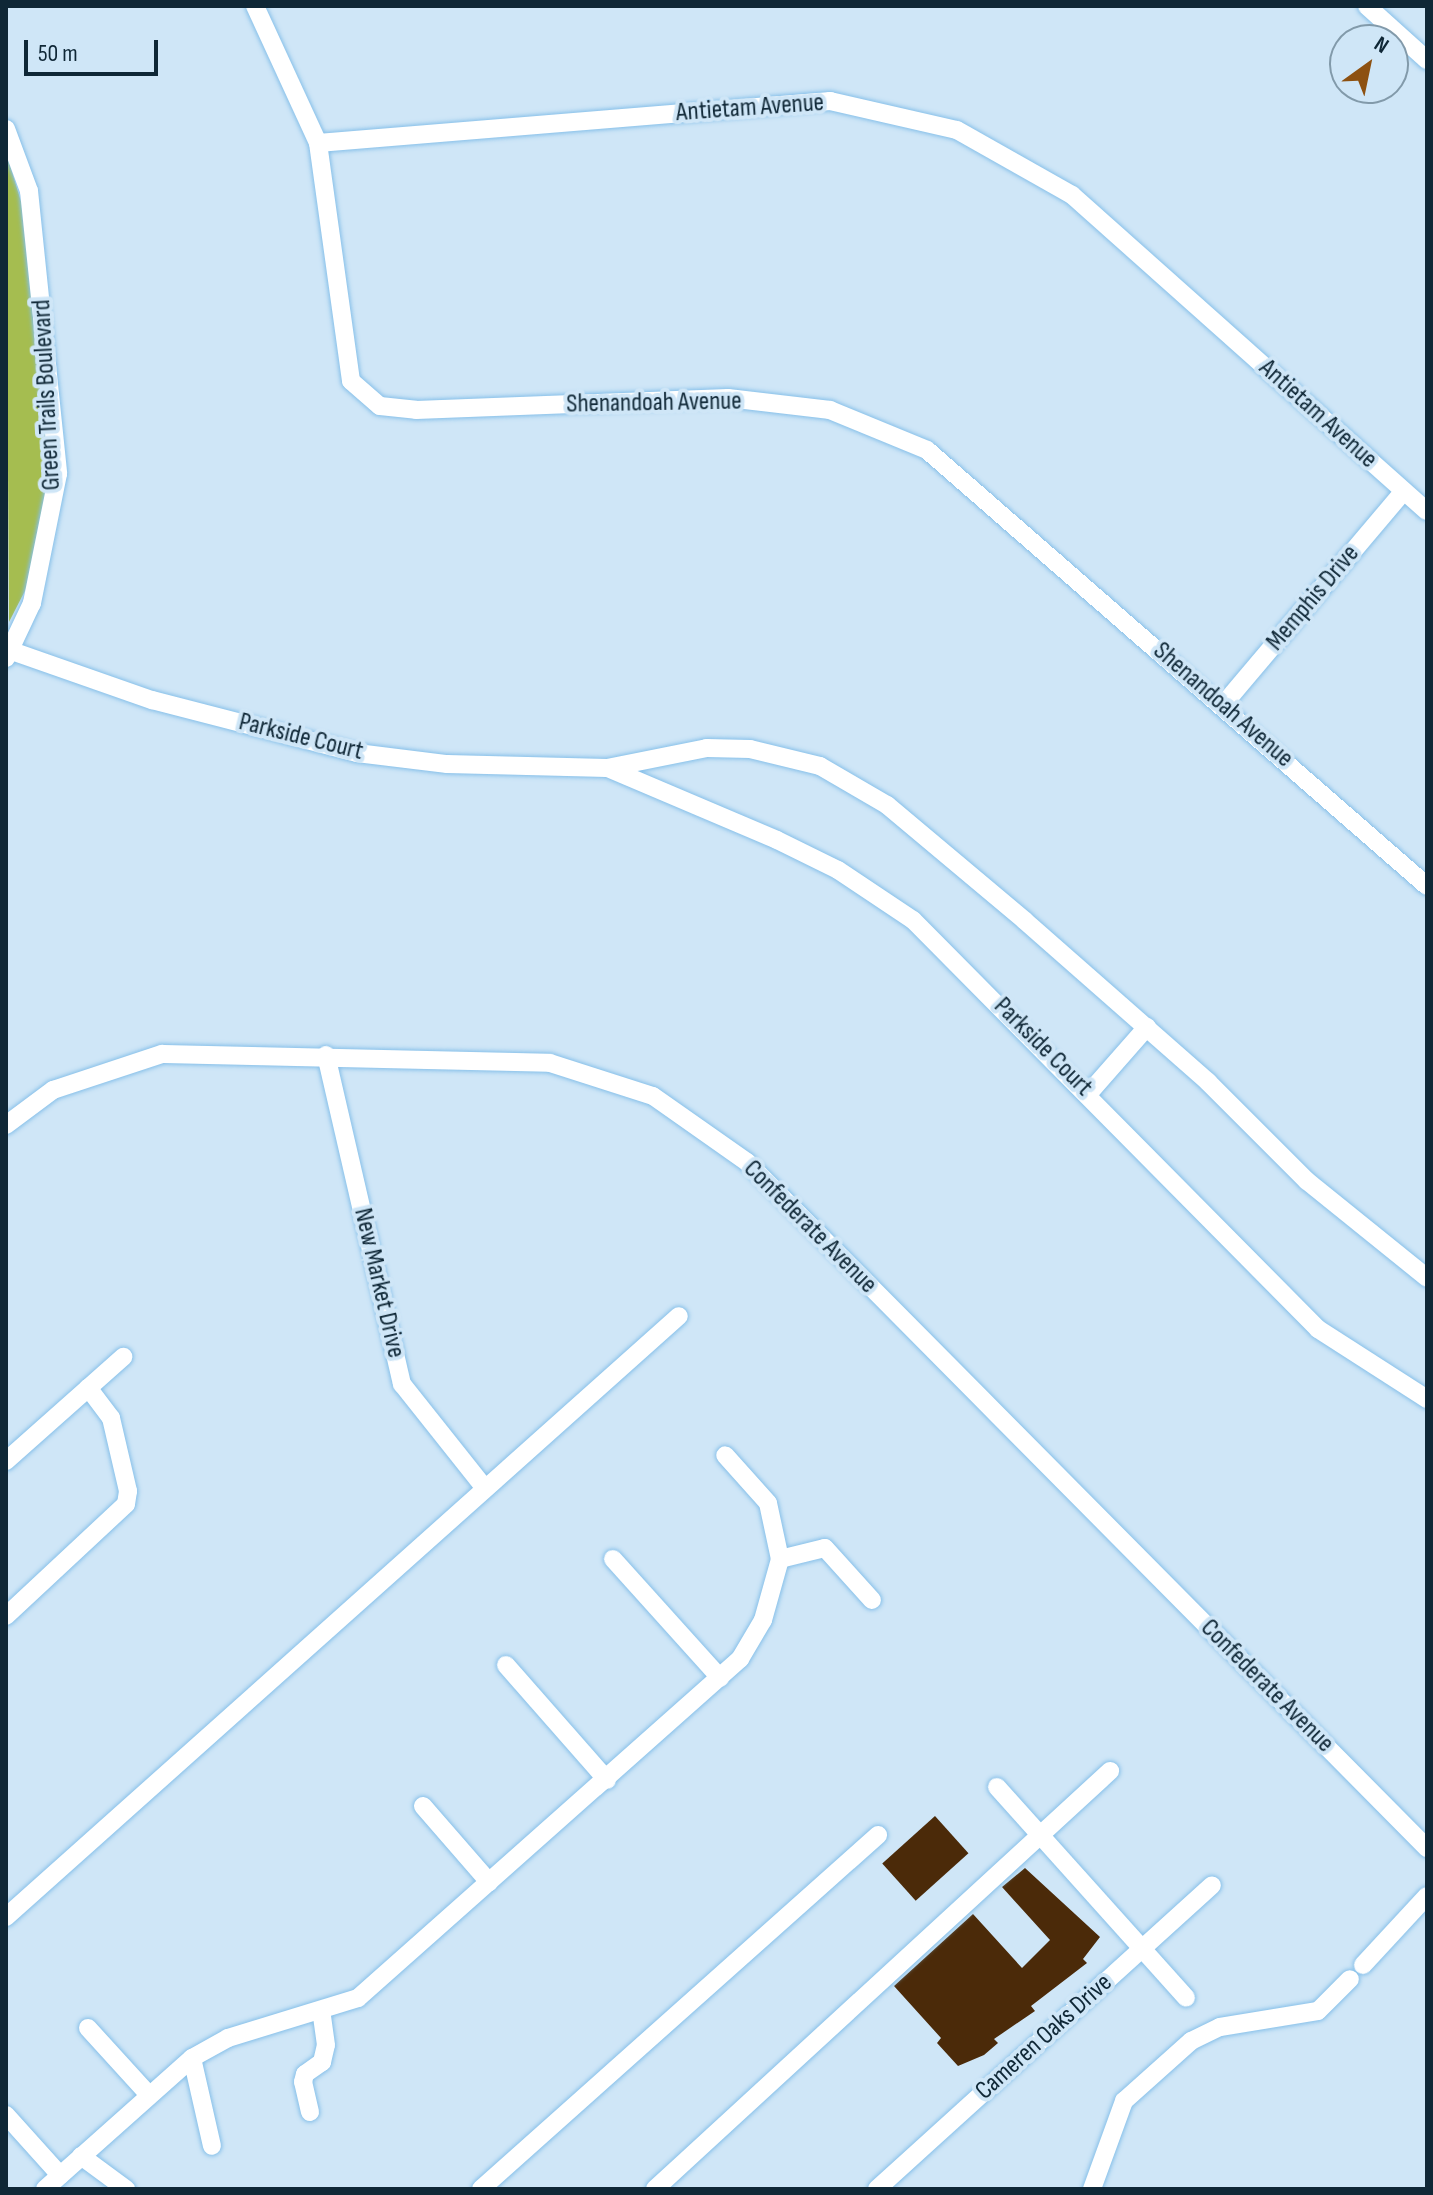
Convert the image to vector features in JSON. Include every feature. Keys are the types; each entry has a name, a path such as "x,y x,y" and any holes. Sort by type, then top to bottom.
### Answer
{"street":[{"name":"Shenandoah Avenue","path":"255,6 318,143 351,381 380,406 416,410 728,398 830,410 927,450 1427,886"},
{"path":"1367,6 1427,60"},
{"name":"Antietam Avenue","path":"318,143 830,101 957,130 1072,195 1427,511"},
{"name":"Green Trails Boulevard","path":"6,129 29,191 58,474 32,603 7,652"},
{"name":"Memphis Drive","path":"1223,705 1404,491"},
{"name":"Parkside Court","path":"7,652 152,700 357,753 447,764 607,768 707,748 750,749 820,766 887,805 1147,1027 1307,1181 1427,1278"},
{"name":"Parkside Court","path":"607,768 750,827 879,896 938,942 1318,1329 1427,1399"},
{"path":"1089,1093 1147,1027"},
{"name":"Confederate Avenue","path":"6,1125 53,1090 162,1054 326,1055 550,1063 653,1096 747,1162 1427,1848"},
{"name":"New Market Drive","path":"326,1055 402,1384 484,1487"},
{"path":"6,1917 679,1316"},
{"path":"6,1461 123,1357"},
{"path":"6,1616 126,1504 128,1491 111,1418 88,1388"},
{"path":"6,2115 53,2184 192,2058 228,2038 358,1998 720,1678 740,1659 763,1620 780,1559 768,1503 725,1455"},
{"path":"780,1559 825,1548 872,1600"},
{"path":"613,1559 720,1678"},
{"path":"506,1665 607,1780"},
{"path":"655,2189 1110,1771"},
{"path":"997,1787 1186,1998"},
{"path":"423,1806 489,1882"},
{"path":"481,2189 878,1835"},
{"name":"Cameren Oaks Drive","path":"877,2189 1212,1885"},
{"path":"1363,1965 1427,1896"},
{"path":"1092,2189 1124,2101 1191,2041 1220,2027 1318,2011 1350,1979"},
{"path":"310,2112 303,2082 305,2074 322,2062 326,2045 321,2011"},
{"path":"88,2028 149,2095"},
{"path":"192,2058 212,2146"},
{"path":"81,2156 126,2189"}],"green space":[{"path":"6,152 26,218 49,483 28,585 9,622"}],"building":[{"path":"935,1816 968,1853 916,1901 882,1864"},
{"path":"1025,1868 1100,1937 1083,1959 1087,1963 1031,2006 1035,2011 994,2039 998,2043 984,2055 958,2066 937,2043 941,2038 894,1986 973,1914 1022,1968 1050,1940 1002,1887"}]}
